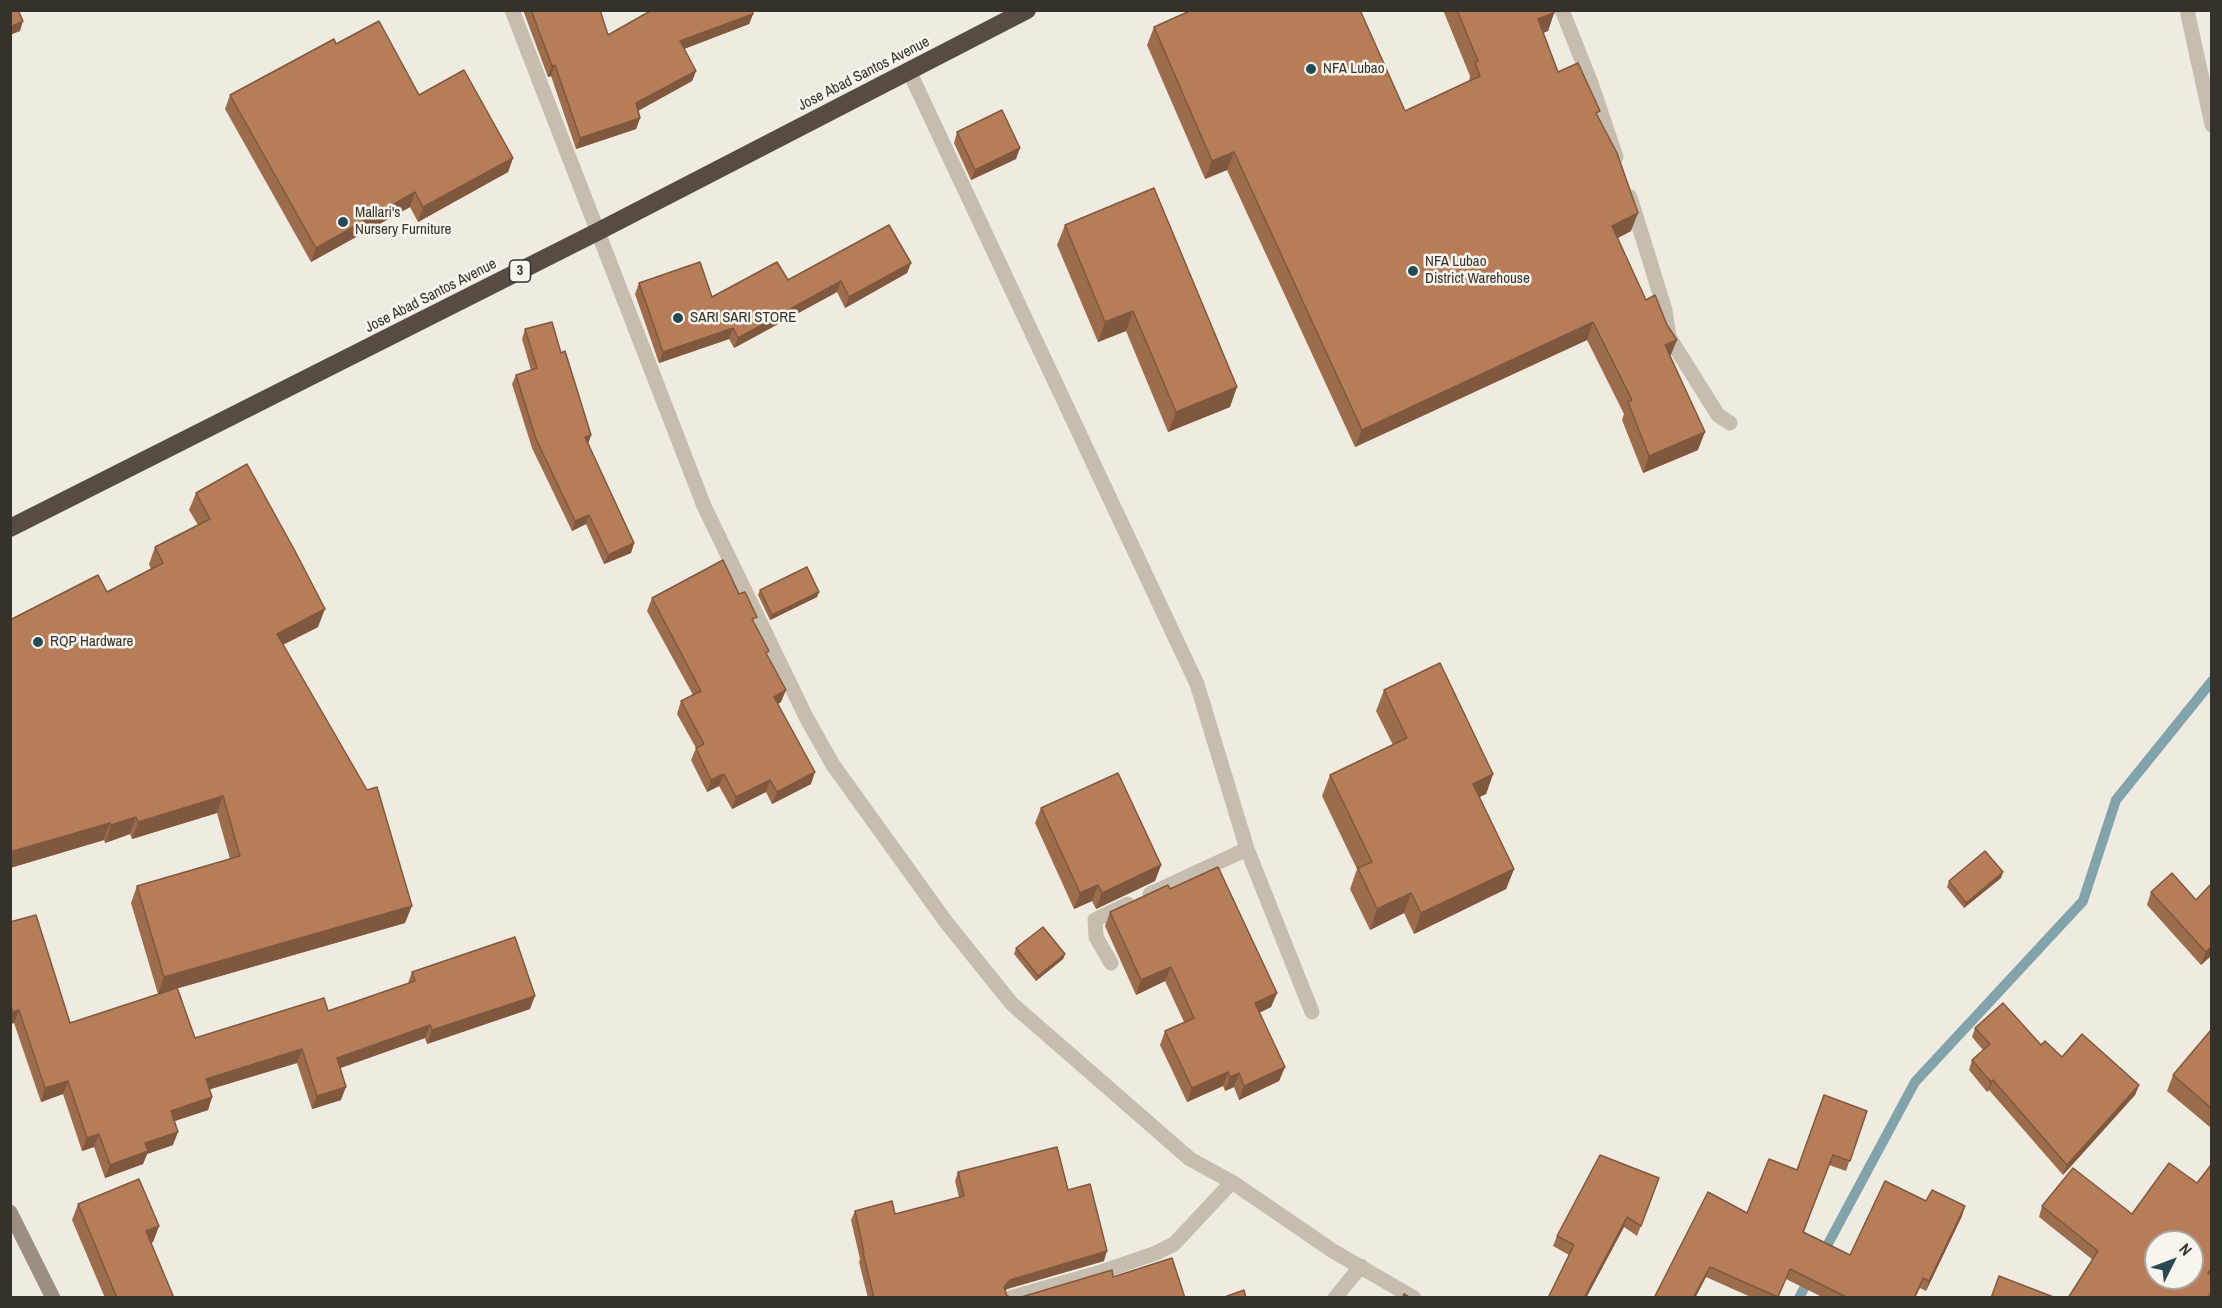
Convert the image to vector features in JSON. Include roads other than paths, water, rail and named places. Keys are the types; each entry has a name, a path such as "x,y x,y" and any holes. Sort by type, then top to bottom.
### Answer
{"highway":[{"name":"Jose Abad Santos Avenue","path":"10,528 597,232 1027,10"}],"street":[{"path":"512,10 704,506 806,717 833,765 946,922 1012,1004 1190,1159 1232,1182 1333,1251 1414,1298"},
{"path":"1562,10 1591,83 1623,177 1662,300 1669,337 1718,416 1730,423"},
{"path":"2187,10 2211,125"},
{"path":"909,71 1197,684 1247,849 1312,1012"},
{"path":"1111,963 1096,937 1095,920 1247,849"},
{"path":"1010,1298 1098,1273 1174,1244 1232,1182"},
{"path":"10,1212 53,1298"},
{"path":"1335,1298 1361,1266"}],"waterway":[{"path":"1822,1255 1915,1082 2083,901 2116,800 2212,681"},
{"path":"1799,1298 1810,1277"}],"place":[{"name":"NFA Lubao","path":"1311,69"},
{"name":"Mallari's Nursery Furniture","path":"343,222"},
{"name":"NFA Lubao District Warehouse","path":"1413,271"},
{"name":"SARI SARI STORE","path":"678,318"},
{"name":"RQP Hardware","path":"38,642"}]}
